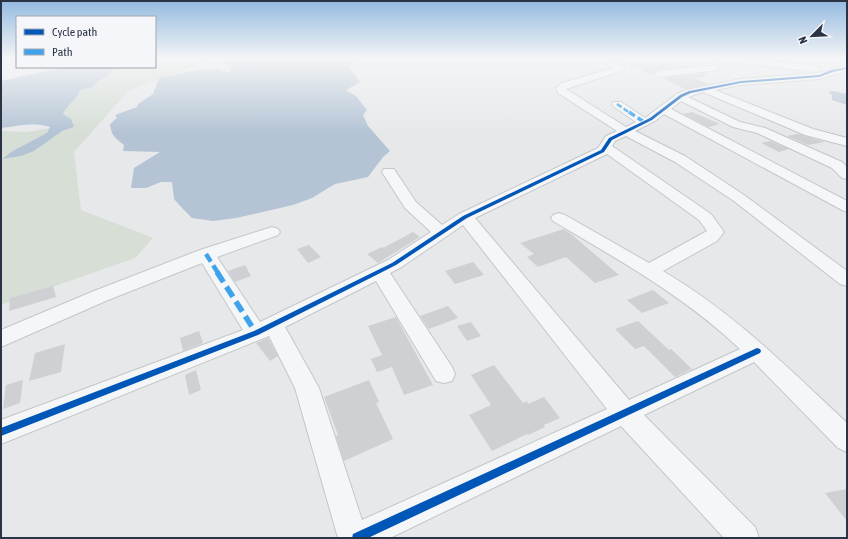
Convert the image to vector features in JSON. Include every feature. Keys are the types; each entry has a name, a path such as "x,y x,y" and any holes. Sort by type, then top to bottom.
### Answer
{"street":[{"path":"571,83 561,88 565,94 624,131 680,159 739,198 847,280"},
{"path":"1,432 265,329 394,264 465,217 603,152 610,139 665,110 680,97 690,92 704,89 713,83"},
{"path":"704,89 809,132 847,142"},
{"path":"680,97 737,125 761,130 837,165 847,175"},
{"path":"617,104 644,122"},
{"path":"665,110 847,207"},
{"path":"605,147 705,217 716,232 711,237 648,271"},
{"path":"389,172 410,206 441,232"},
{"path":"465,217 624,412 744,538"},
{"path":"558,218 702,305 757,351 847,440"},
{"path":"1,339 68,308 206,254 272,232"},
{"path":"206,254 230,294 265,329 307,388 353,538"},
{"path":"379,271 444,374"},
{"path":"357,538 757,351"}],"shaded area":[{"path":"88,83 148,83 129,90 74,152 81,210 153,238 135,258 1,305 1,131 27,132 62,126 55,111"}],"water":[{"path":"1,83 96,83 93,87 80,90 63,114 71,119 74,127 62,131 34,151 21,156 2,159 11,152 47,133 50,127 32,124 1,128"},
{"path":"157,83 358,83 346,90 356,96 367,110 363,115 368,126 390,151 383,157 368,177 335,184 312,198 293,205 236,218 213,221 192,218 174,199 172,182 161,182 146,188 131,188 134,168 160,152 123,151 124,145 114,136 111,131 110,124 117,118 115,115 137,107 138,104 153,94"},
{"path":"833,91 847,94 847,105 832,100 832,95 828,92"}],"building":[{"path":"673,83 709,84 685,89"},
{"path":"692,112 720,124 709,127 683,114"},
{"path":"798,134 825,142 808,145 787,136"},
{"path":"770,141 789,149 779,152 761,143"},
{"path":"564,229 619,275 595,283 566,257 538,267 527,257 534,254 520,243"},
{"path":"413,232 420,237 378,263 367,254 382,247 383,248"},
{"path":"309,245 321,257 308,263 297,249"},
{"path":"473,262 484,275 455,284 445,271"},
{"path":"245,265 251,276 235,282 228,271"},
{"path":"53,286 56,297 9,311 10,298"},
{"path":"653,290 669,303 642,313 627,300"},
{"path":"448,306 458,318 429,329 420,316"},
{"path":"396,317 433,385 404,395 392,367 377,372 371,359 382,355 368,326"},
{"path":"638,321 692,369 675,377 644,346 635,349 615,329"},
{"path":"471,322 481,336 467,341 457,326"},
{"path":"199,331 203,343 183,351 180,338"},
{"path":"268,338 278,356 270,361 256,343"},
{"path":"65,344 61,372 29,381 35,353"},
{"path":"494,365 523,403 527,401 528,404 544,397 560,418 544,425 545,427 492,451 469,415 491,405 471,375"},
{"path":"196,370 201,390 189,395 185,375"},
{"path":"23,380 20,403 3,409 6,385"},
{"path":"369,380 379,402 376,403 393,439 344,461 336,436 338,435 324,397"},
{"path":"847,489 847,521 825,493"}],"marked path":[{"path":"617,104 644,122"},
{"path":"206,254 256,333"}],"cycle path":[{"path":"1,432 256,333 394,264 465,217 603,151 610,139 651,119 681,96 690,92 735,83"},
{"path":"357,538 757,351"}]}
